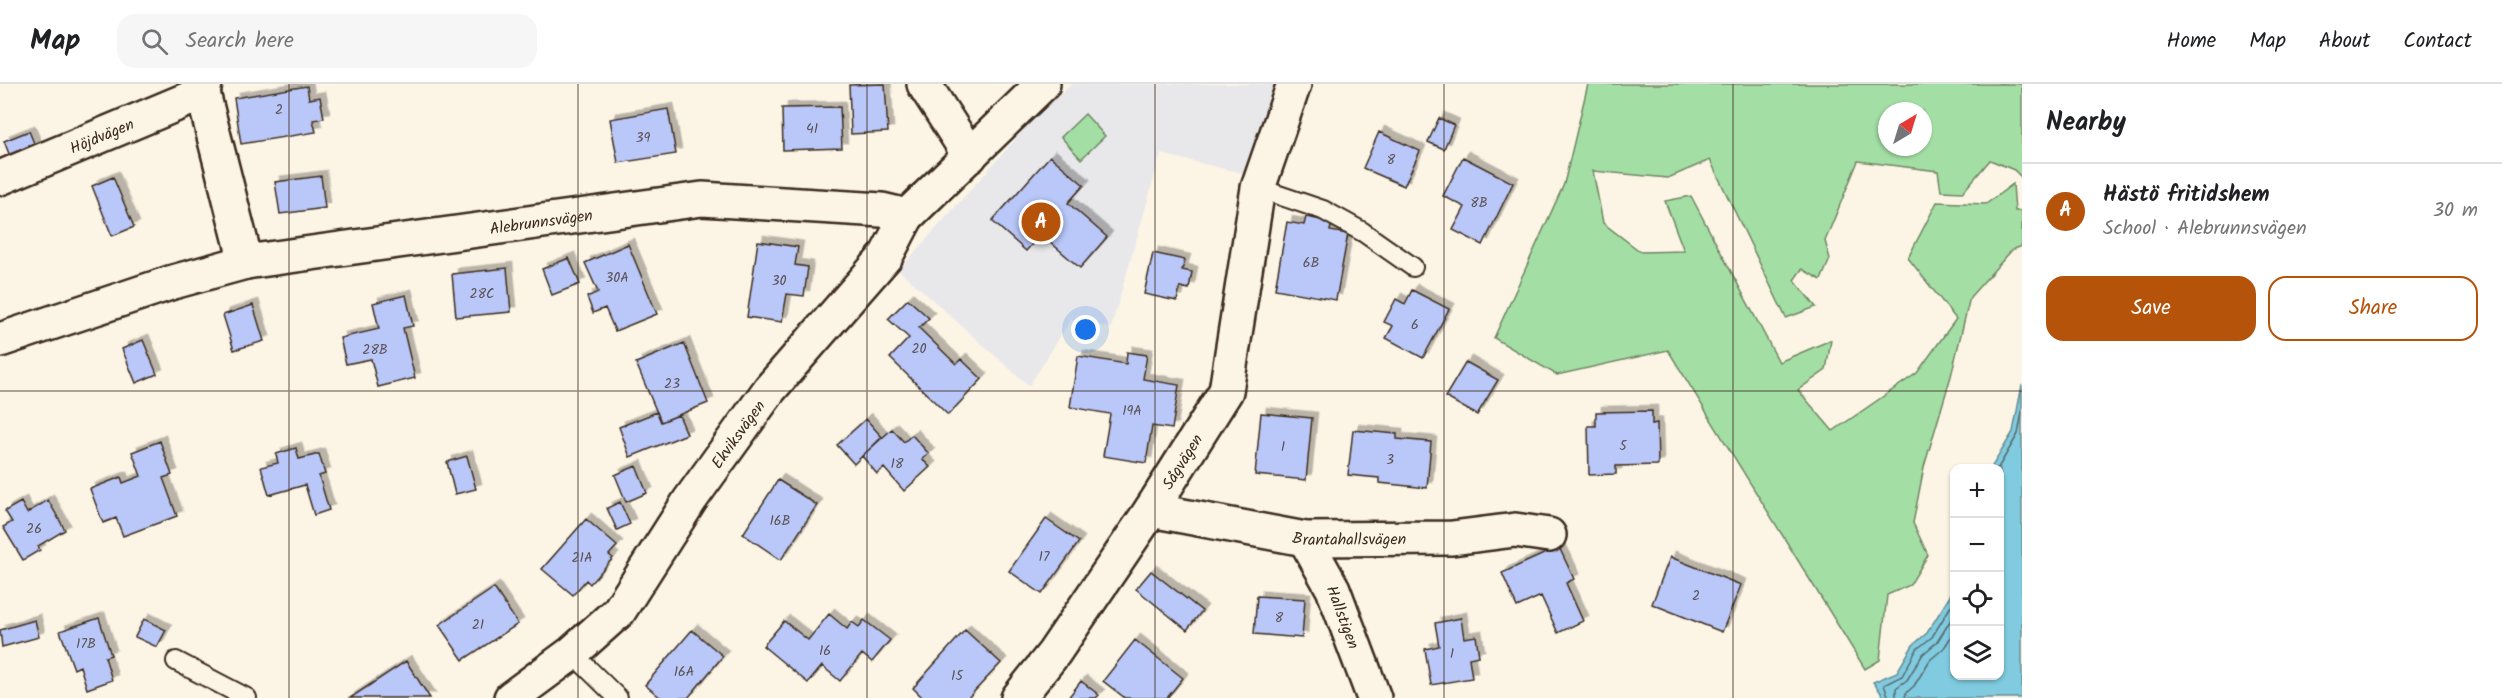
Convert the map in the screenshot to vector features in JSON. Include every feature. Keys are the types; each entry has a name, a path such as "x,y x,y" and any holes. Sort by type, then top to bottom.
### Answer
{"street":[{"path":"924,84 970,156"},
{"path":"907,216 1043,84"},
{"name":"Sågvägen","path":"1018,698 1054,653 1151,510 1226,391 1258,188 1294,84"},
{"name":"Höjdvägen","path":"0,178 204,89 246,262"},
{"name":"Alebrunnsvägen","path":"0,340 163,286 246,262 702,199 882,210 907,216"},
{"name":"Ekviksvägen","path":"511,698 572,653 619,611 690,500 770,389 886,256 907,216"},
{"name":"Brantahallsvägen","path":"1151,510 1305,539 1452,538 1515,530 1549,535"},
{"name":"Hallstigen","path":"1305,539 1333,589 1374,698"}],"lane":[{"path":"1258,188 1323,210 1363,232 1413,267"},
{"path":"572,653 618,698"},
{"path":"176,661 247,698"}],"shaded area":[{"path":"1072,84 1279,84 1251,175 1161,154 1111,328 1071,319 1029,386 899,270 1037,115"}],"green space":[{"path":"1588,84 2022,84 2022,178 2014,170 1990,160 1963,192 1941,191 1938,171 1858,161 1825,241 1830,259 1821,280 1802,269 1794,280 1816,307 1786,318 1710,160 1668,178 1593,171 1603,223 1641,252 1684,251 1665,201 1691,196 1779,362 1831,340 1826,370 1798,390 1833,431 1917,373 1956,319 1908,258 1937,202 1986,204 2013,184 2015,211 2022,211 2022,246 2012,250 1970,297 1951,376 1924,467 1913,523 1928,555 1910,585 1887,595 1880,660 1865,669 1668,350 1557,375 1494,338 1564,184"},
{"path":"1085,114 1105,136 1081,159 1061,137"}],"water":[{"path":"2022,385 2022,698 1885,698 1873,682 1897,672 1913,645 1927,633 1950,596 1950,680 2004,680 2004,464 1993,464 2013,432"}],"building":[{"path":"885,84 888,132 851,134 849,85"},
{"path":"307,86 309,99 320,97 324,118 313,120 316,132 241,144 234,98"},
{"path":"840,107 842,148 783,150 782,108"},
{"path":"668,109 676,154 618,163 610,119"},
{"path":"1439,118 1454,125 1444,149 1428,142"},
{"path":"29,131 36,148 11,159 4,141"},
{"path":"1379,132 1420,151 1404,186 1363,168"},
{"path":"1050,156 1084,185 1068,203 1107,237 1080,268 1041,234 1026,251 992,221"},
{"path":"1463,157 1513,183 1483,245 1453,230 1465,207 1443,196"},
{"path":"321,176 325,208 280,214 275,182"},
{"path":"113,177 134,227 112,236 92,186"},
{"path":"1306,217 1332,222 1330,231 1348,234 1336,300 1275,289 1287,222 1304,225"},
{"path":"758,241 798,247 795,265 808,267 804,296 787,294 782,322 747,317"},
{"path":"628,244 657,314 615,331 605,308 593,313 587,297 598,292 585,263"},
{"path":"1153,253 1185,260 1182,270 1192,272 1189,289 1180,287 1177,301 1144,294"},
{"path":"569,258 580,284 552,295 542,269"},
{"path":"507,268 511,312 456,317 452,274"},
{"path":"1412,290 1449,309 1423,358 1386,338 1393,326 1384,322 1396,299 1405,304"},
{"path":"406,295 413,326 403,328 415,378 378,387 371,359 346,364 340,338 379,329 373,303"},
{"path":"908,299 929,318 919,328 956,364 961,359 982,379 948,415 890,358 909,338 888,319"},
{"path":"253,305 264,341 234,350 223,315"},
{"path":"143,340 157,374 136,383 122,349"},
{"path":"684,343 708,403 661,422 636,363"},
{"path":"1127,352 1147,355 1143,379 1179,385 1172,429 1152,426 1146,463 1103,456 1110,414 1070,407 1078,356 1126,364"},
{"path":"1466,362 1498,380 1477,415 1445,397"},
{"path":"1652,411 1652,424 1657,423 1658,465 1616,466 1616,474 1589,475 1588,426 1596,426 1596,412"},
{"path":"657,412 661,422 679,415 687,434 630,457 619,427"},
{"path":"1261,413 1312,418 1306,480 1255,475"},
{"path":"866,419 882,437 854,464 837,445"},
{"path":"892,429 904,442 912,435 929,454 922,459 930,467 904,491 884,468 877,474 862,456"},
{"path":"1353,430 1397,434 1397,439 1431,442 1427,488 1379,483 1379,478 1348,475"},
{"path":"160,441 172,475 163,478 177,516 123,536 116,518 103,523 90,489 121,477 123,483 141,476 132,452"},
{"path":"296,448 299,459 319,454 325,474 319,476 329,510 314,515 305,485 269,495 261,467 278,463 276,454"},
{"path":"467,456 476,489 455,494 447,462"},
{"path":"636,466 647,493 626,502 615,475"},
{"path":"778,480 817,505 781,560 743,534"},
{"path":"48,500 65,530 38,546 40,550 23,560 3,527 12,522 5,511 21,502 27,513"},
{"path":"620,502 630,524 617,530 607,508"},
{"path":"586,519 617,546 609,555 613,558 590,584 586,580 573,595 542,569"},
{"path":"1046,519 1079,542 1042,594 1009,571"},
{"path":"1559,547 1574,579 1566,583 1583,621 1558,633 1541,596 1517,607 1502,573"},
{"path":"1670,557 1741,585 1722,632 1652,604"},
{"path":"1151,571 1202,611 1187,630 1136,589"},
{"path":"494,588 518,624 463,660 439,625"},
{"path":"1257,596 1305,599 1302,638 1254,634"},
{"path":"829,614 847,629 852,622 859,627 864,620 890,640 872,662 862,654 840,681 822,666 808,683 763,646 784,621 808,640"},
{"path":"99,618 111,655 105,657 112,680 87,689 80,666 74,669 60,631"},
{"path":"1461,618 1464,638 1476,636 1479,656 1469,658 1472,678 1431,685 1425,649 1439,646 1435,623"},
{"path":"144,619 166,630 157,647 135,637"},
{"path":"35,620 39,637 2,647 0,630"},
{"path":"692,630 723,656 688,698 661,698 645,685"},
{"path":"965,630 1001,663 968,698 923,698 913,688"},
{"path":"1135,640 1183,678 1167,698 1125,698 1103,681"},
{"path":"406,661 430,698 350,698"},
{"path":"1081,681 1099,695 1096,698 1068,698"}],"place":[{"name":"Hästö fritidshem","path":"1041,222"}]}
